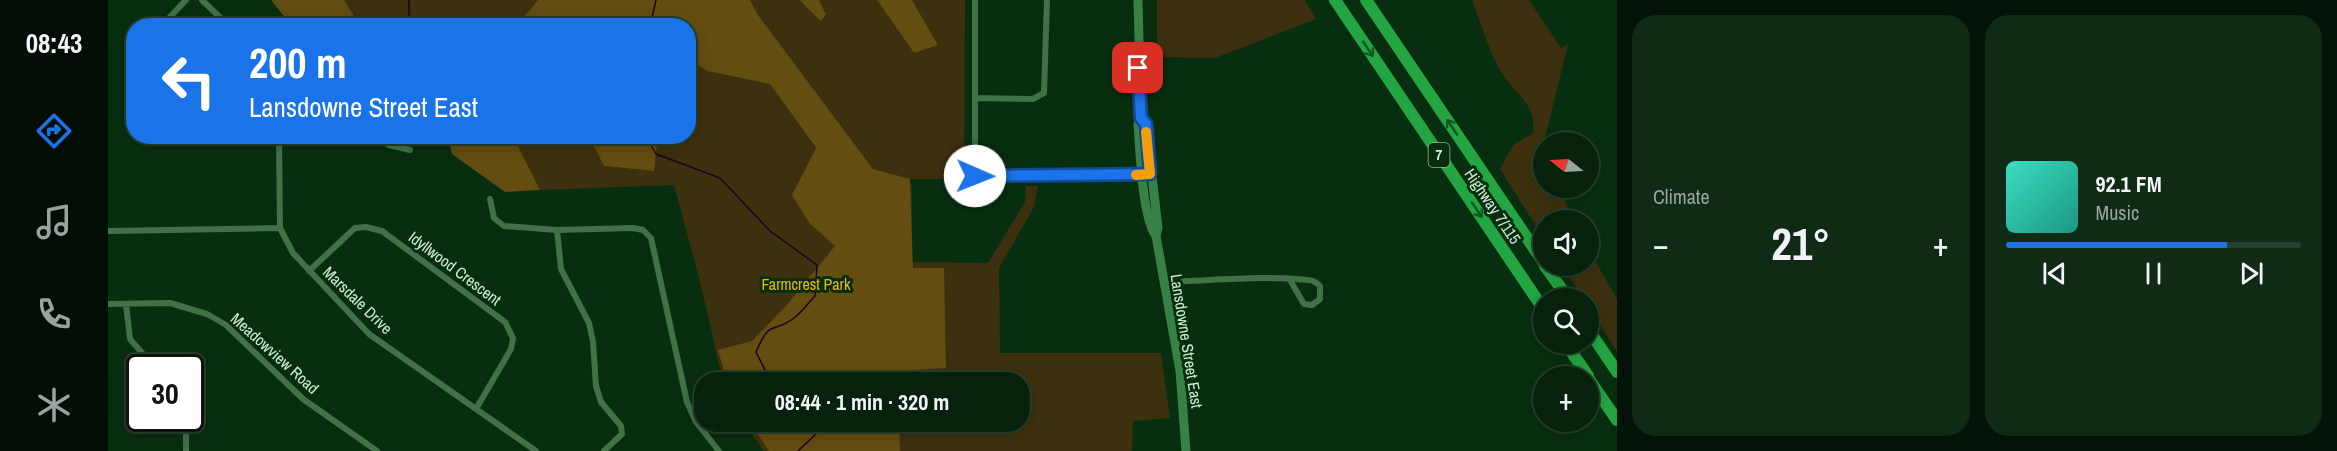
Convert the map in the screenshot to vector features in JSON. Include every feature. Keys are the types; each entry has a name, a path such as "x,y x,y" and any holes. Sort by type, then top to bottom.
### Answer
{"highway":[{"name":"Highway 7/115","path":"1335,0 1533,294"},
{"name":"Highway 7/115","path":"1366,0 1533,248"},
{"path":"1599,345 1617,372"},
{"path":"1599,393 1617,420"}],"main road":[{"name":"Lansdowne Street East","path":"1138,0 1141,118 1146,124 1147,175 1158,228 1156,236 1163,282 1180,371 1186,451"}],"street":[{"path":"170,17 186,0"},
{"path":"202,0 221,18"},
{"path":"975,0 975,176 1147,175"},
{"path":"975,98 1033,99 1044,93 1047,0"},
{"name":"Marsdale Drive","path":"279,144 280,228 292,253 369,334 536,451"},
{"path":"388,144 410,150"},
{"path":"490,199 494,218 504,226 557,230 643,230 651,237 687,402 696,422 719,451"},
{"path":"108,231 280,228"},
{"name":"Idyllwood Crescent","path":"309,271 355,228 382,231 505,322 513,338 511,350 476,409"},
{"path":"557,230 561,269 589,323 593,342 596,386 601,402 621,426 622,434 604,451"},
{"path":"1163,282 1290,280 1316,282 1322,292 1320,299 1312,305 1304,304 1290,280"},
{"name":"Meadowview Road","path":"108,304 170,303 207,314 226,325 303,399 377,451"},
{"path":"126,304 130,339 143,354"},
{"path":"186,432 186,451"}],"green space":[{"path":"271,0 344,0 357,18 285,18"},
{"path":"344,0 538,0 523,18 357,18"},
{"name":"Farmcrest Park","path":"538,0 750,0 758,15 873,169 910,179 913,268 944,268 946,368 897,372 724,372 718,350 752,341 785,307 835,246 810,224 792,195 816,148 770,84 707,71 696,64 696,18 523,18"},
{"path":"750,0 799,0 803,5 826,13 819,0 877,0 914,53 938,45 912,0 965,0 964,179 910,179 873,169 758,15"},
{"path":"799,0 819,0 826,14 821,21"},
{"path":"877,0 912,0 938,45 914,53"},
{"path":"1157,0 1305,0 1316,19 1215,58 1157,57"},
{"path":"1472,0 1529,0 1561,48 1568,44 1546,132 1533,132 1533,122 1528,106 1497,65"},
{"name":"Farmcrest Park","path":"696,64 707,71 770,84 816,149 798,184 912,184 911,262 988,263 1025,202 1026,186 1038,186 1034,207 999,268 1000,353 1161,353 1170,418 1133,421 1132,451 764,451 750,432 1030,432 1030,372 721,372 700,281 674,185 540,190 517,144 593,144 604,166 654,171 657,144 696,144"},
{"path":"1533,133 1533,198 1564,198 1569,210 1533,210 1533,221 1500,169 1513,145"},
{"path":"450,144 517,144 540,190 505,192 452,154"},
{"path":"593,144 657,144 654,171 604,166"},
{"path":"1599,268 1617,299 1617,352 1599,323 1599,288 1576,288 1569,276 1599,276"},
{"path":"756,432 899,432 900,451 769,451"}],"waterway":[{"path":"409,0 409,18"},
{"path":"652,18 656,0"},
{"path":"650,144 656,154 720,178 770,231 817,265 815,296 794,318 769,330 761,341 756,352 766,372"},
{"path":"798,451 817,432"}],"slow traffic":[{"path":"1136,175 1150,174 1146,132"}],"route":[{"path":"975,176 1098,177 1150,174 1146,124 1141,118 1138,68"}]}
